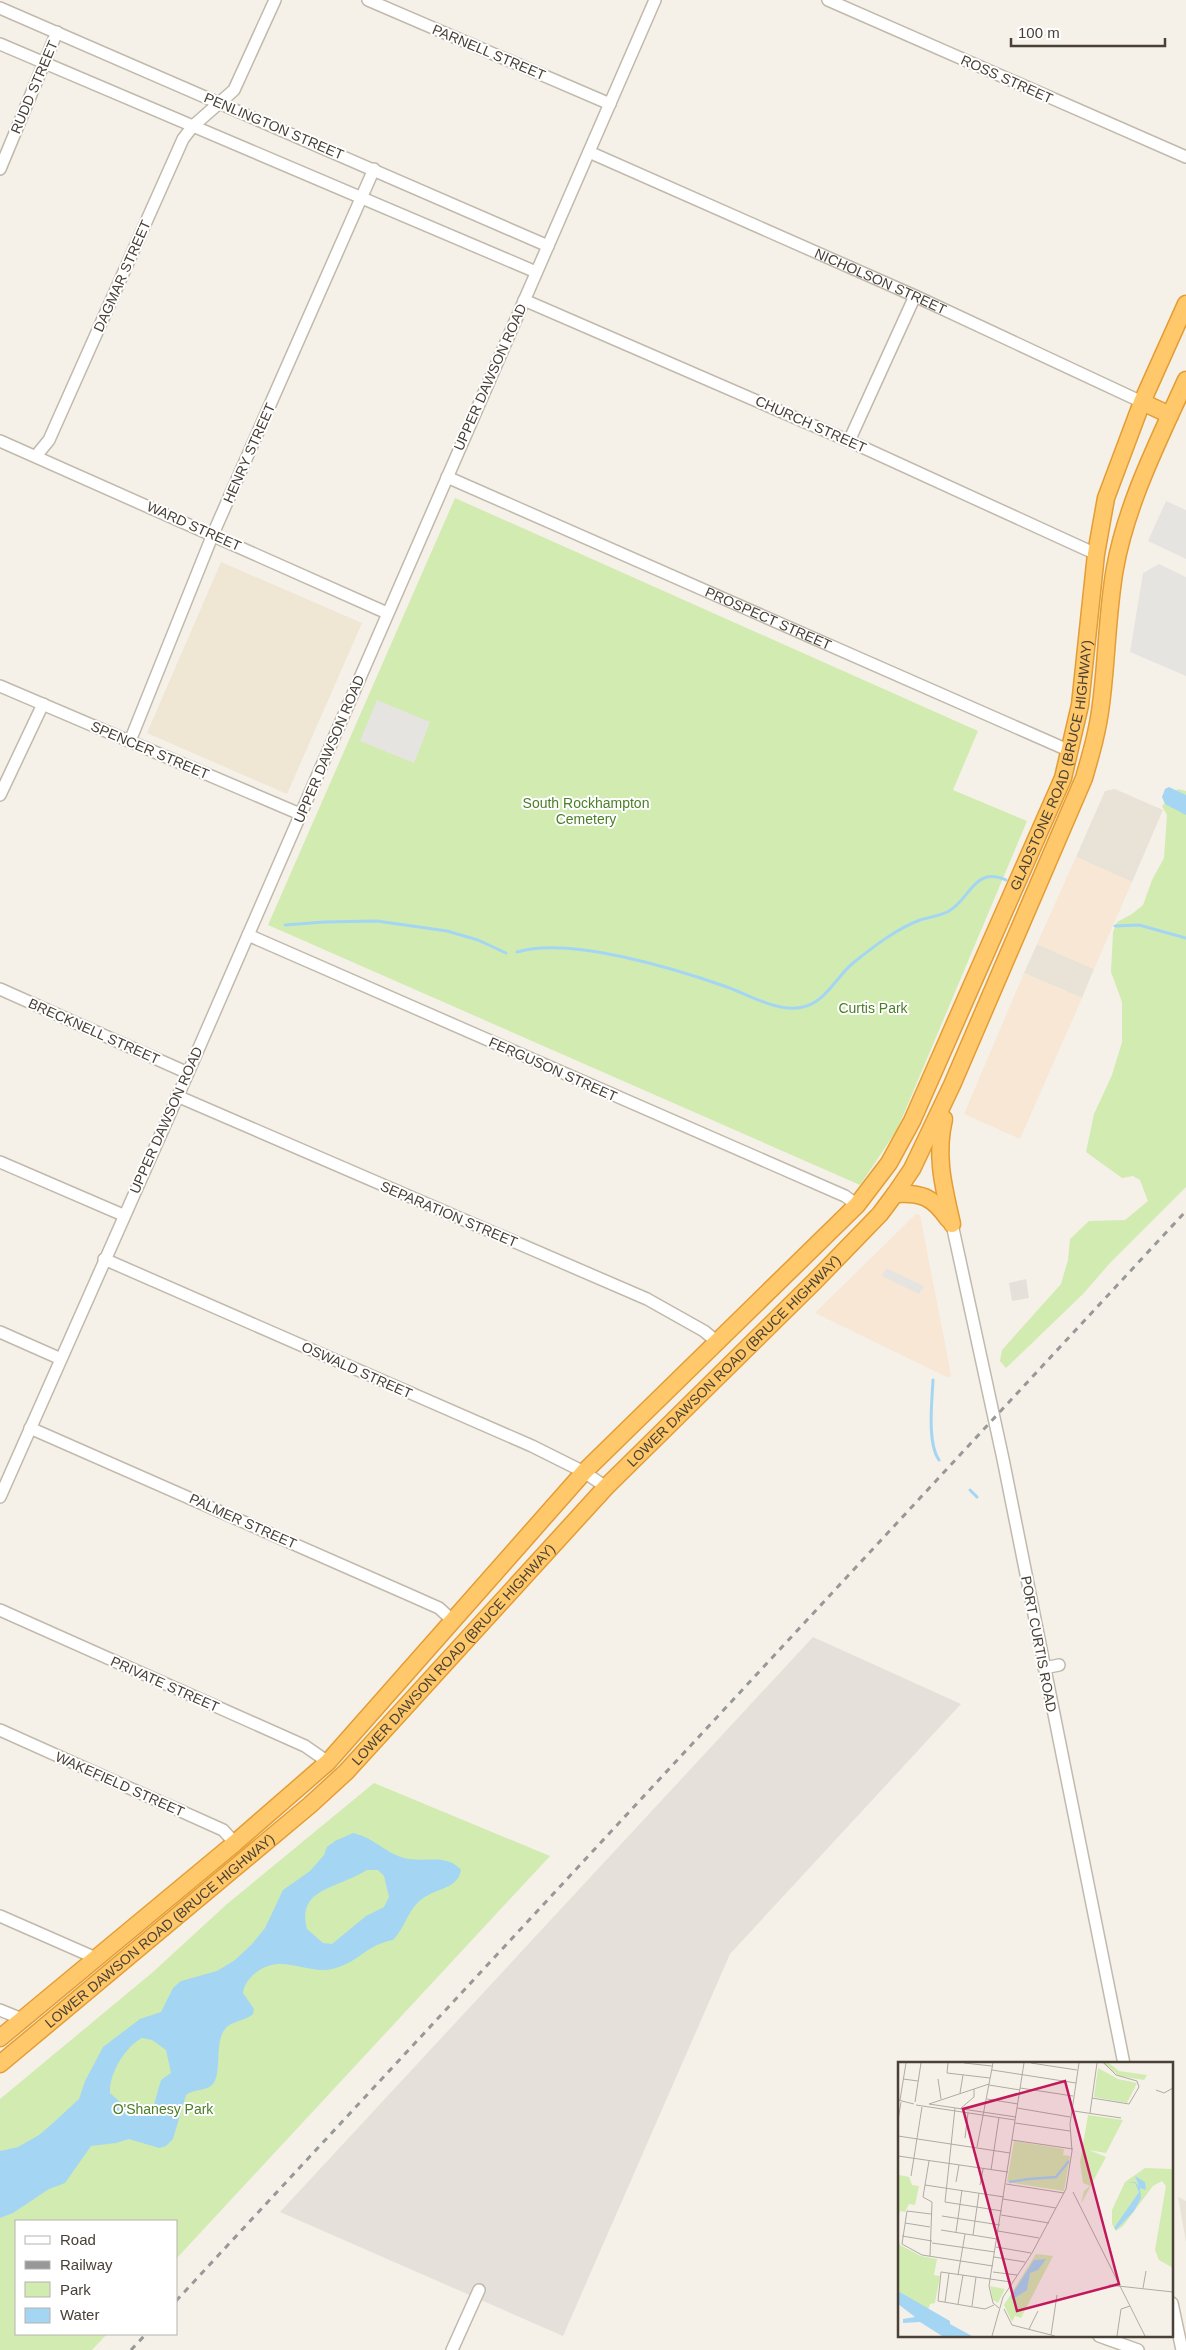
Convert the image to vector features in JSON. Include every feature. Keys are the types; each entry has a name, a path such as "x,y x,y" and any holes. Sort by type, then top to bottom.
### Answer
{"highway":[{"name":"GLADSTONE ROAD (BRUCE HIGHWAY)","path":"857,1205 889,1164 912,1121 1052,805 1070,751 1084,678 1096,554 1112,480 1142,402 1186,304"},
{"name":"GLADSTONE ROAD (BRUCE HIGHWAY)","path":"880,1214 912,1169 952,1085 1055,850 1090,758 1101,705 1111,592 1117,558 1143,479 1186,380"},
{"name":"NICHOLSON STREET","path":"1142,402 1170,415"},
{"name":"PROSPECT STREET","path":"1070,751 1090,758"},
{"path":"952,1085 940,1134 939,1152 941,1174 952,1224"},
{"path":"895,1194 912,1193 930,1199 938,1204 952,1224"},
{"name":"LOWER DAWSON ROAD (BRUCE HIGHWAY)","path":"0,2038 235,1844 328,1762 584,1472 857,1205"},
{"name":"LOWER DAWSON ROAD (BRUCE HIGHWAY)","path":"0,2064 310,1805 346,1772 606,1487 772,1324 880,1214"}],"street":[{"name":"DAGMAR STREET","path":"36,456 49,440 183,139 193,126 218,102 234,90 275,0"},
{"name":"PARNELL STREET","path":"368,0 610,104"},
{"name":"UPPER DAWSON ROAD","path":"0,1497 188,1073 655,0"},
{"name":"ROSS STREET","path":"828,0 1186,157"},
{"name":"PENLINGTON STREET","path":"0,8 548,246"},
{"name":"RUDD STREET","path":"0,169 57,32"},
{"path":"0,44 536,272"},
{"name":"NICHOLSON STREET","path":"589,152 916,296 1142,402"},
{"name":"HENRY STREET","path":"130,741 213,534 374,169"},
{"path":"849,441 916,296"},
{"name":"CHURCH STREET","path":"524,300 849,441 1096,554"},
{"name":"WARD STREET","path":"0,442 213,534 387,613"},
{"name":"PROSPECT STREET","path":"447,477 1070,751"},
{"name":"SPENCER STREET","path":"0,686 300,814"},
{"path":"0,795 43,704"},
{"name":"FERGUSON STREET","path":"248,935 846,1196 857,1205"},
{"name":"BRECKNELL STREET","path":"0,989 188,1073"},
{"name":"SEPARATION STREET","path":"177,1096 647,1299 704,1331 716,1341"},
{"path":"0,1162 124,1215"},
{"name":"PORT CURTIS ROAD","path":"952,1224 1124,2062"},
{"name":"OSWALD STREET","path":"104,1260 523,1442 584,1472 606,1487"},
{"path":"0,1332 61,1359"},
{"name":"PALMER STREET","path":"30,1428 439,1608 452,1620"},
{"name":"PRIVATE STREET","path":"0,1610 305,1746 328,1762"},
{"path":"1044,1668 1059,1665"},
{"name":"WAKEFIELD STREET","path":"0,1730 223,1830 235,1844"},
{"path":"0,1916 98,1959"},
{"path":"0,2010 22,2019"},
{"path":"452,2350 479,2290"},
{"path":"1174,2312 1182,2350"},
{"path":"1105,2338 1138,2350"}],"shaded area":[{"path":"1166,501 1186,510 1186,559 1148,541"},
{"path":"221,562 362,623 287,794 147,733"},
{"path":"1159,564 1186,577 1186,676 1130,652 1143,573"},
{"path":"377,700 430,722 414,763 360,741"},
{"path":"1115,789 1163,810 1132,882 1076,857 1105,791"},
{"path":"1076,857 1132,882 1094,969 1037,944"},
{"path":"1037,944 1094,969 1082,998 1024,973"},
{"path":"1024,973 1082,998 1020,1139 964,1114"},
{"path":"916,1214 920,1215 951,1375 949,1378 815,1313"},
{"path":"886,1268 924,1286 919,1294 882,1276"},
{"path":"1026,1279 1029,1298 1012,1301 1009,1283"},
{"path":"813,1637 961,1704 730,1954 563,2336 280,2212"},
{"path":"1178,2197 1186,2201 1186,2242"}],"green space":[{"name":"South Rockhampton Cemetery","path":"455,498 978,731 953,790 1027,821 897,1130 860,1185 268,925"},
{"path":"1178,789 1186,791 1186,1187 1110,1263 1083,1294 1006,1368 1000,1361 1002,1350 1061,1284 1068,1260 1070,1239 1089,1221 1125,1220 1148,1201 1140,1180 1133,1176 1122,1178 1086,1152 1094,1114 1112,1075 1122,1042 1122,1002 1111,972 1113,932 1117,922 1132,914 1143,905 1152,880 1164,858 1167,815 1162,806"},
{"name":"O'Shanesy Park","path":"374,1783 550,1856 178,2257 178,2220 15,2220 15,2335 106,2335 92,2350 0,2350 0,2099 153,1972 227,1904"}],"water":[{"path":"1169,787 1186,795 1186,815 1165,804 1162,797 1165,789"},
{"path":"353,1833 368,1838 401,1857 416,1860 443,1860 456,1865 461,1870 456,1881 451,1885 428,1895 417,1903 393,1940 377,1945 353,1961 328,1970 273,1964 252,1976 246,1984 243,1993 254,2009 253,2014 246,2019 229,2025 223,2032 219,2045 218,2068 215,2081 209,2087 186,2095 173,2139 166,2146 159,2148 129,2139 116,2143 91,2146 65,2183 49,2189 13,2213 0,2218 0,2151 18,2147 39,2135 79,2099 85,2081 103,2047 140,2019 161,2012 173,1988 181,1981 217,1971 235,1960 265,1928 283,1890 310,1871 324,1855 327,1847","holes":["367,1870 378,1870 384,1876 389,1897 384,1907 366,1916 332,1944 323,1943 307,1929 306,1908 310,1901 323,1891","142,2038 152,2040 166,2050 171,2073 161,2080 153,2108 141,2112 125,2106 110,2093 110,2086 115,2070 124,2054"]}],"waterway":[{"path":"517,952 539,948 593,951 680,972 784,1008 803,1007 818,1000 853,963 894,933 920,920 949,911 980,880 987,877 1006,880"},
{"path":"285,925 377,921 447,931 478,940 506,953"},
{"path":"1115,926 1139,925 1186,938"},
{"path":"933,1380 932,1433 935,1453 939,1460"},
{"path":"970,1490 977,1497"}],"railway":[{"path":"178,2299 1186,1211"},
{"path":"131,2350 145,2335"}],"park label":[{"name":"Curtis Park","path":"873,1008"}]}
